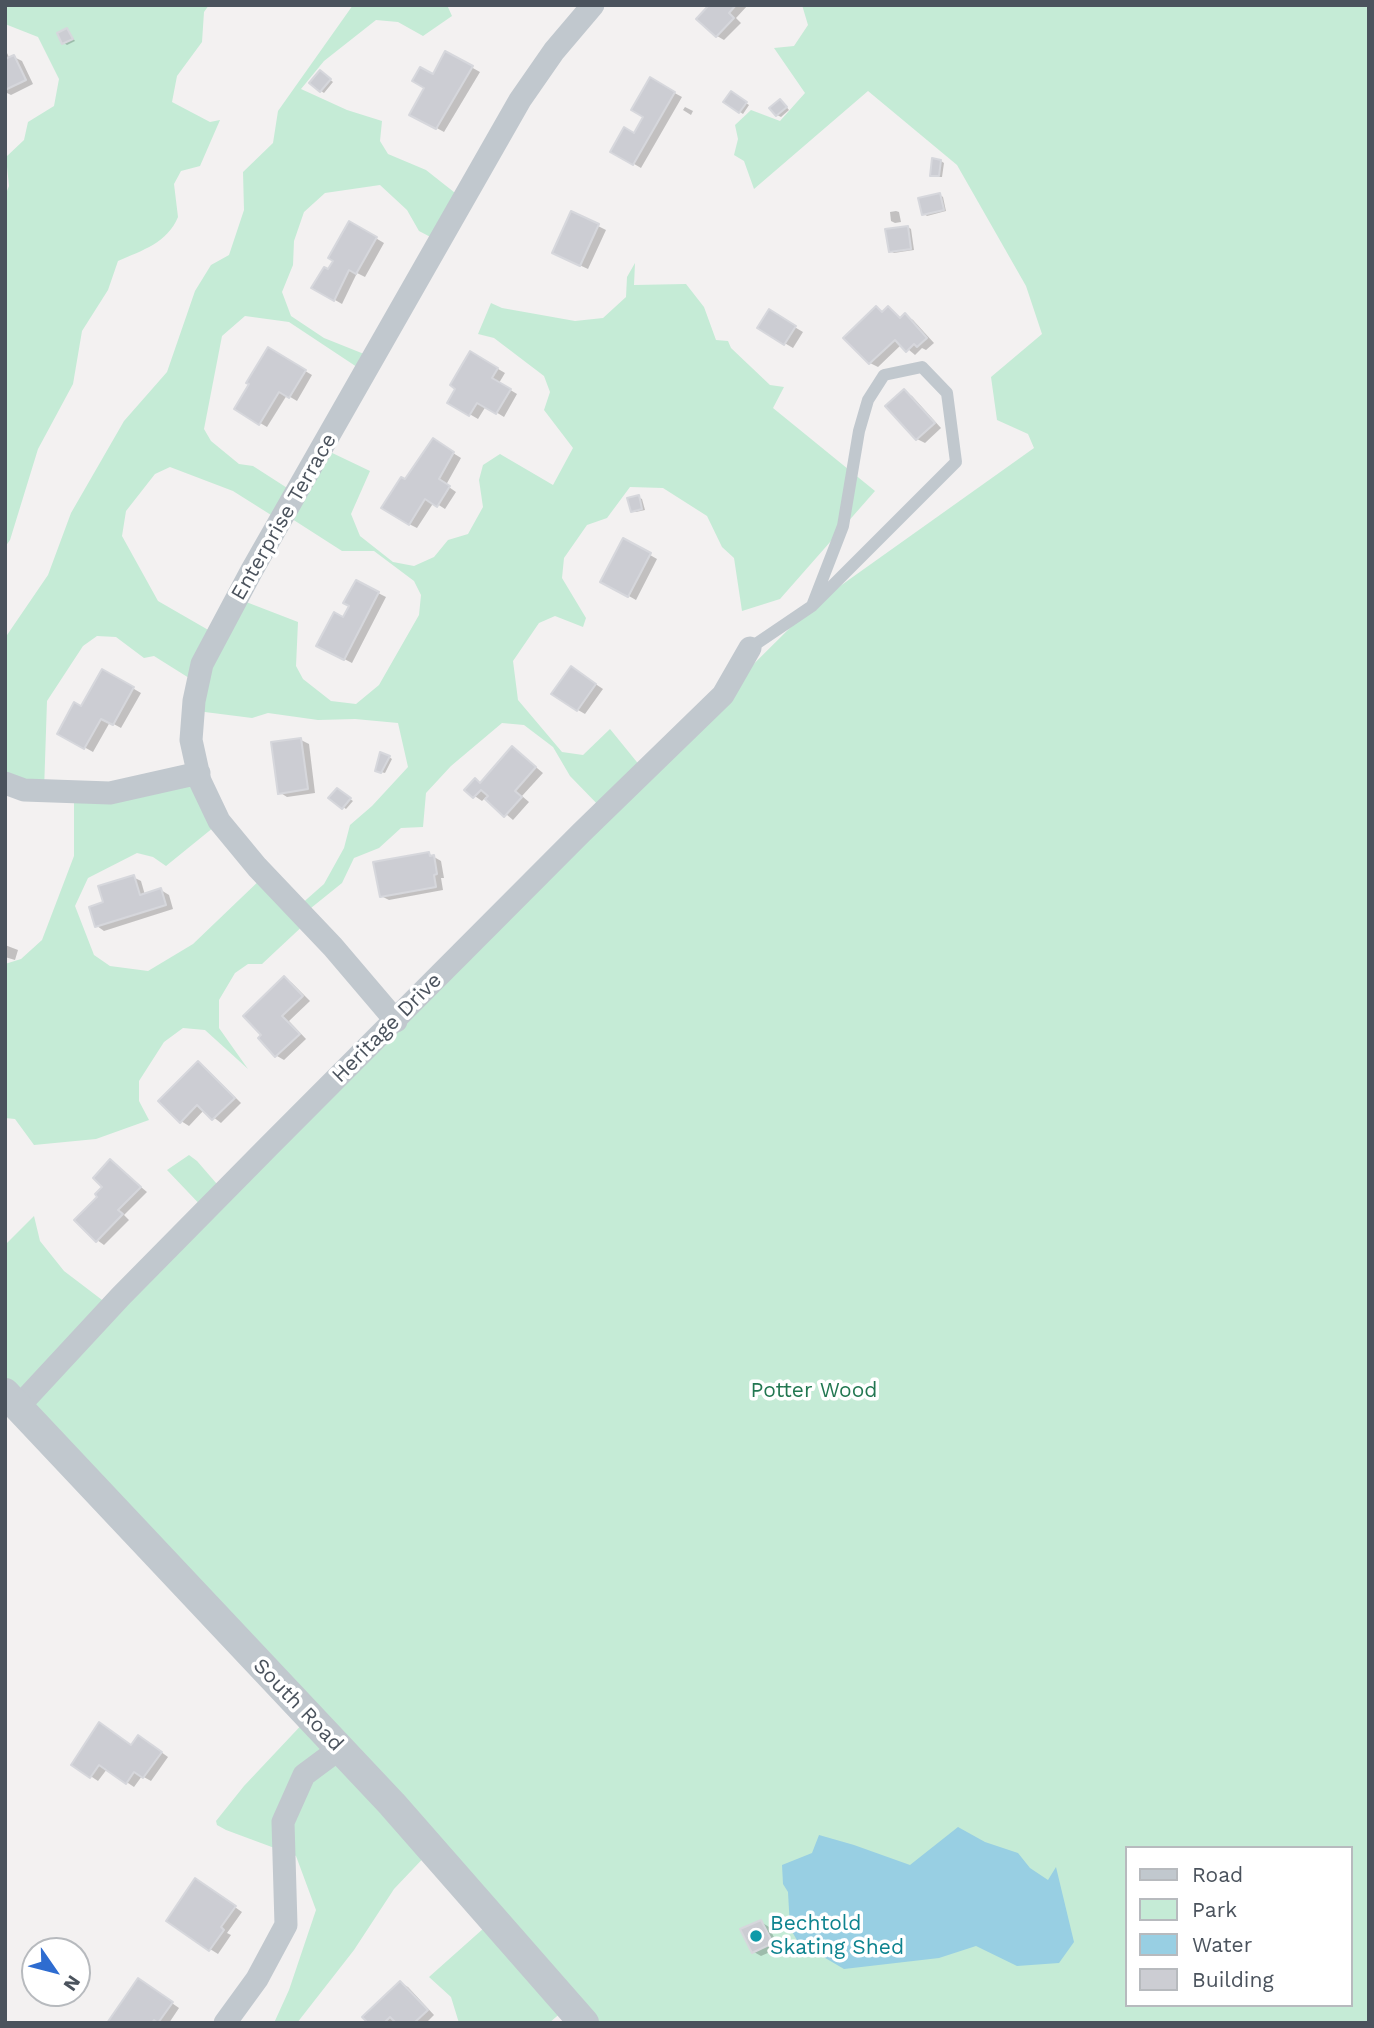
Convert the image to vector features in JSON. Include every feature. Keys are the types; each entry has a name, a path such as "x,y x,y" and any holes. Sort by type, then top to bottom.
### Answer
{"street":[{"name":"Enterprise Terrace","path":"396,1021 219,821 200,781 191,740 194,701 202,664 252,570 520,100 554,51 593,5"},
{"name":"Heritage Drive","path":"12,1399 121,1296 581,833 723,695 750,648"},
{"path":"5,783 24,790 110,793 199,773"},
{"name":"South Road","path":"12,1399 392,1804 584,2023"},
{"path":"225,2023 257,1979 286,1925 283,1822 304,1775 340,1749"}],"lane":[{"path":"750,648 812,606 956,462 947,393 922,367 884,375 868,400 859,431 843,527 812,606"}],"green space":[{"path":"5,5 209,5 204,12 202,42 177,76 172,102 210,122 220,120 200,166 181,171 174,184 178,217 173,226 153,245 118,261 108,290 82,331 73,384 38,449 10,540 5,547 5,196 9,186 6,157 24,140 28,122 54,106 59,79 38,37 5,24"},
{"name":"Potter Wood","path":"353,5 447,5 452,16 423,36 398,22 376,20 324,61 301,89 347,110 382,121 380,141 388,154 426,170 464,200 440,242 419,231 407,210 380,185 325,193 304,212 294,241 293,265 282,292 291,316 324,338 374,358 366,373 289,322 245,316 222,336 204,429 211,441 239,464 253,466 295,493 326,450 370,471 351,514 360,536 393,562 414,566 434,557 448,540 468,534 483,507 479,480 483,465 500,454 553,485 573,448 544,410 550,392 544,376 494,338 478,334 491,303 502,308 575,321 603,318 626,297 627,277 635,263 634,285 686,284 704,307 716,340 728,341 731,348 770,385 784,387 773,408 875,491 780,599 742,611 734,558 722,547 707,516 663,488 630,487 607,518 587,525 564,558 562,578 586,618 583,627 555,616 539,623 513,661 518,700 562,752 583,755 610,729 645,772 812,606 1034,448 1028,434 997,420 991,377 1042,334 1026,286 957,165 868,91 754,189 744,161 734,155 738,139 735,125 751,110 780,121 805,93 774,48 794,46 808,25 802,5 1369,5 1369,2023 585,2023 570,2005 549,2023 459,2023 451,1997 429,1977 493,1920 431,1850 394,1889 354,1950 297,2023 274,2023 289,1990 316,1910 296,1856 226,1830 217,1825 216,1821 244,1786 308,1718 5,1391 5,1245 34,1216 40,1241 64,1271 110,1306 207,1212 167,1170 189,1155 223,1191 604,811 570,776 553,747 524,725 502,723 451,766 426,793 423,827 401,828 379,848 354,858 342,883 311,908 308,921 262,964 248,964 235,973 219,1000 219,1028 248,1069 205,1030 183,1028 164,1042 139,1081 139,1101 149,1120 96,1139 34,1145 15,1119 5,1118 5,964 21,959 42,940 74,856 74,796 193,775 219,823 166,866 153,857 137,853 88,878 75,906 94,955 110,966 148,971 193,944 264,876 299,906 324,884 344,848 350,825 372,806 408,767 398,723 355,719 318,720 268,713 252,718 197,711 197,683 154,656 144,658 116,637 97,636 83,646 47,701 44,791 5,783 5,638 48,575 71,513 124,421 167,372 195,291 211,265 229,255 244,210 243,172 273,143 278,111","holes":["170,467 233,491 279,520 289,517 342,551 374,551 414,581 421,595 419,615 379,685 356,704 331,701 303,679 296,666 298,622 241,600 217,635 158,601 122,536 126,511 155,474"]}],"water":[{"path":"958,1827 985,1842 1018,1853 1030,1868 1048,1880 1056,1867 1074,1942 1059,1963 1017,1966 976,1946 939,1958 844,1969 798,1942 790,1928 788,1892 783,1884 782,1865 812,1853 819,1835 910,1865"}],"building":[{"path":"709,5 736,5 729,13 734,18 716,37 696,19"},
{"path":"67,28 73,39 62,44 57,33"},
{"path":"445,51 473,66 436,129 409,115 424,88 412,81 420,67 433,74"},
{"path":"14,55 26,80 5,90 5,59"},
{"path":"320,70 331,79 320,92 309,83"},
{"path":"650,77 675,92 633,165 610,152 624,127 634,133 643,117 631,110"},
{"path":"731,91 747,102 739,113 723,102"},
{"path":"780,99 787,107 776,116 769,108"},
{"path":"932,158 941,160 939,176 930,176"},
{"path":"940,193 944,210 922,215 918,198"},
{"path":"571,211 599,224 580,266 552,253"},
{"path":"349,221 377,237 356,274 349,270 334,301 311,288 324,267 328,269 333,261 328,258"},
{"path":"908,226 911,249 889,252 885,229"},
{"path":"876,306 882,312 888,306 900,318 905,313 927,338 917,347 914,344 906,352 895,340 869,364 843,338"},
{"path":"769,309 796,326 784,345 757,328"},
{"path":"268,347 306,370 289,398 279,392 259,425 234,409"},
{"path":"470,351 498,368 492,378 511,389 496,414 477,403 469,416 447,403 455,389 450,385"},
{"path":"904,389 935,423 916,440 885,406"},
{"path":"433,438 454,452 439,479 450,486 437,507 425,499 409,525 381,508 401,477 405,479"},
{"path":"639,495 642,509 631,512 627,498"},
{"path":"623,538 651,553 628,597 600,582"},
{"path":"356,580 379,592 344,660 316,646 334,612 343,617 349,606 343,603"},
{"path":"571,666 596,684 577,711 551,694"},
{"path":"102,669 134,687 113,725 101,719 84,749 57,734 74,702 81,706"},
{"path":"301,738 308,789 278,794 271,742"},
{"path":"512,746 536,767 515,791 522,797 504,817 485,799 488,796 481,790 473,798 464,790 475,778 480,783"},
{"path":"380,752 390,756 381,773 375,771"},
{"path":"337,788 351,798 342,809 328,798"},
{"path":"429,852 430,856 434,855 436,887 380,897 373,862"},
{"path":"134,875 140,895 161,888 166,905 95,927 89,907 103,902 98,886"},
{"path":"284,976 303,996 282,1016 300,1034 275,1057 258,1038 261,1035 243,1016"},
{"path":"198,1061 235,1098 212,1120 197,1105 180,1123 158,1101"},
{"path":"110,1159 141,1187 118,1210 123,1214 96,1242 74,1220 97,1197 95,1194 102,1187 93,1178"},
{"path":"99,1722 131,1745 138,1735 162,1752 143,1778 134,1772 126,1784 99,1765 90,1778 71,1765"},
{"path":"195,1878 236,1906 209,1951 166,1921"},
{"name":"Bechtold Skating Shed","path":"761,1920 773,1943 752,1953 740,1929"},
{"path":"138,1978 173,2002 158,2023 154,2020 152,2023 107,2023"},
{"path":"400,1981 428,2010 414,2023 396,2023 390,2017 384,2023 368,2023 362,2017"}],"place":[{"name":"Bechtold Skating Shed","path":"756,1936"}]}
